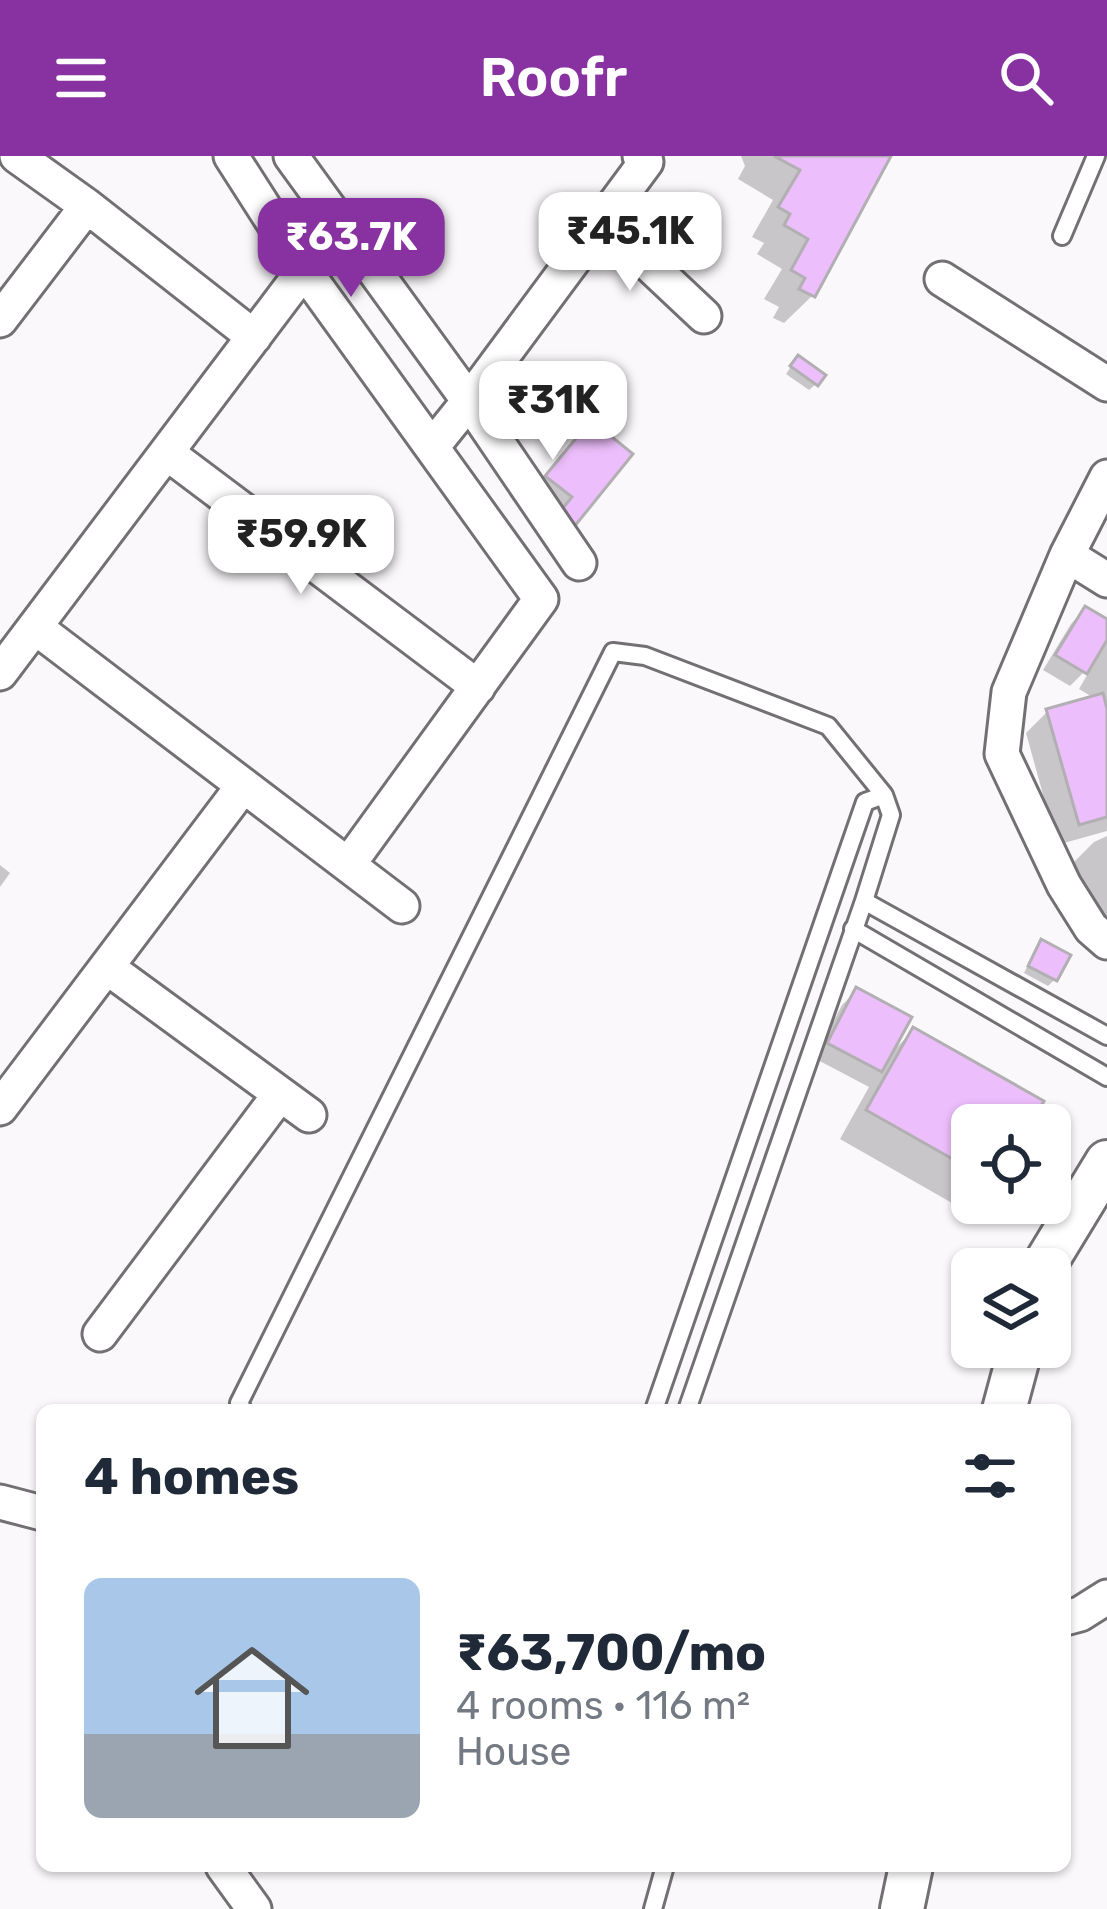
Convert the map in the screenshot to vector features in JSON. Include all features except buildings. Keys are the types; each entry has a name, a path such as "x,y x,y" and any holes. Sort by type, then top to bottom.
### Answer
{"street":[{"path":"17,156 254,337"},
{"path":"231,156 304,270 542,599 348,865"},
{"path":"291,156 469,401 579,563"},
{"path":"431,447 646,162 640,156"},
{"path":"0,320 88,206"},
{"path":"603,221 704,316"},
{"path":"0,673 304,270 341,228"},
{"path":"942,279 1107,384"},
{"path":"167,453 478,687"},
{"path":"1107,477 1067,555 1009,692 1002,754 1064,885 1091,928 1107,942"},
{"path":"1067,555 1107,580"},
{"path":"34,627 402,906"},
{"path":"0,1108 243,786"},
{"path":"108,968 309,1115"},
{"path":"100,1334 280,1094"},
{"path":"1055,1248 1107,1162"},
{"path":"1006,1404 1015,1368"},
{"path":"0,1502 36,1511"},
{"path":"1071,1616 1107,1597"},
{"path":"227,1872 254,1909"},
{"path":"902,1909 910,1872"}],"lane":[{"path":"1062,236 1096,156"},
{"path":"240,1404 613,652 645,656 828,726 884,795 891,815 689,1404"},
{"path":"656,1404 865,802 884,795"},
{"path":"863,901 1107,1036"},
{"path":"853,929 1107,1077"},
{"path":"653,1909 663,1872"}]}
